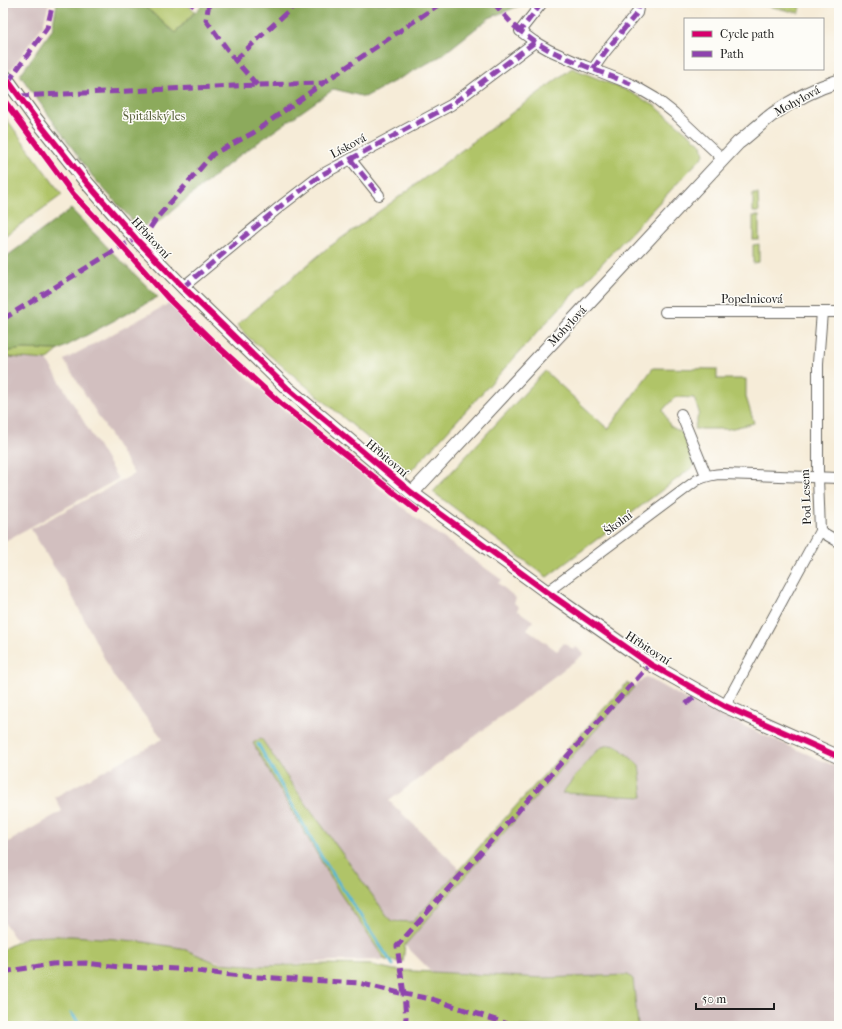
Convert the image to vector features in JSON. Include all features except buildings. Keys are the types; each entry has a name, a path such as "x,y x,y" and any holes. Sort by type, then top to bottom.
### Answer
{"street":[{"path":"542,3 520,31 549,50 630,84 655,98 680,118 723,159"},
{"path":"593,69 604,52 637,13 639,3"},
{"name":"Lísková","path":"183,288 198,274 321,175 451,105 535,42"},
{"name":"Hřbitovní","path":"3,74 39,123 87,183 136,239 183,288 287,388 412,493 547,592 650,664 725,706 839,757"},
{"name":"Mohylová","path":"412,493 738,144 774,114 796,100 819,88 839,81"},
{"path":"351,160 379,195"},
{"name":"Popelnicová","path":"665,312 839,312"},
{"name":"Pod Lesem","path":"725,706 820,531 818,478 818,364 822,312"},
{"path":"681,414 706,476"},
{"name":"Školní","path":"547,592 697,480 706,476 723,474 839,478"},
{"path":"820,531 839,542"}],"shaded area":[{"path":"3,3 49,3 43,25 10,71 3,61"},
{"path":"170,303 210,343 277,404 418,520 502,580 498,583 516,598 514,603 519,607 517,610 533,621 527,629 557,651 564,643 574,650 576,647 584,654 389,801 460,869 413,922 391,921 289,780 261,738 339,892 385,960 332,961 254,967 229,964 124,939 46,935 16,940 3,921 3,845 62,811 55,797 163,739 114,677 65,582 31,529 134,474 64,360"},
{"path":"8,357 47,360 118,479 3,542 3,358"},
{"path":"646,677 696,705 839,768 839,1026 638,1026 633,979 628,975 544,978 432,972 405,945 634,687"}],"green space":[{"name":"Špitálský les","path":"57,3 141,3 175,33 204,3 526,3 489,18 441,56 365,97 334,89 240,155 155,225 151,221 140,229 93,177 20,75 52,30"},
{"path":"141,3 186,3 195,11 175,33"},
{"path":"754,3 801,3 799,13"},
{"path":"572,68 628,91 655,106 702,145 704,155 557,311 409,473 248,337 237,325 325,250 395,200"},
{"path":"3,114 62,195 3,237"},
{"path":"753,194 758,194 759,212 753,212"},
{"path":"71,209 158,297 59,350 23,349 3,352 3,259"},
{"path":"753,216 759,216 759,240 753,240"},
{"path":"759,244 759,262 753,263 753,245"},
{"path":"23,349 59,350 47,360 8,357 3,358 3,352"},
{"path":"653,368 717,369 717,379 746,379 746,397 754,423 729,429 694,429 699,412 694,398 676,397 663,410 670,426 683,433 694,466 547,577 433,492 545,371 608,429"},
{"path":"627,683 634,687 405,945 403,962 385,960 339,892 253,743 261,738 289,780 391,921 413,922"},
{"path":"609,745 617,746 639,765 643,797 562,793 593,754 602,747"},
{"path":"72,936 144,942 181,948 217,963 262,966 325,964 372,965 394,970 544,978 628,975 633,979 638,1026 3,1026 3,949 27,937"}],"waterway":[{"path":"258,744 321,856 393,965"},
{"path":"71,1013 82,1026"}],"marked path":[{"path":"8,82 47,28 53,3"},
{"path":"190,3 194,6"},
{"path":"209,3 206,20 235,60 257,85"},
{"path":"235,60 297,3"},
{"path":"150,228 156,219 213,154 253,133 323,83 441,3"},
{"path":"494,3 520,31"},
{"path":"542,3 520,31 549,50 631,84"},
{"path":"593,69 637,13 639,3"},
{"path":"183,287 282,205 321,175 451,105 535,42"},
{"path":"19,96 323,83"},
{"path":"351,160 379,195"},
{"path":"3,319 122,246 136,239"},
{"path":"3,972 52,964 86,963 119,967 179,969 240,976 359,983 404,994 397,946 650,664"},
{"path":"686,704 700,692"},
{"path":"404,1026 406,1018 404,994 432,999 514,1026"}],"cycle path":[{"path":"3,74 35,118 87,183 136,239 287,388 412,493 547,592 650,664 725,706 839,757"},
{"path":"3,99 73,194 168,298 212,341 280,403 416,510"}]}
